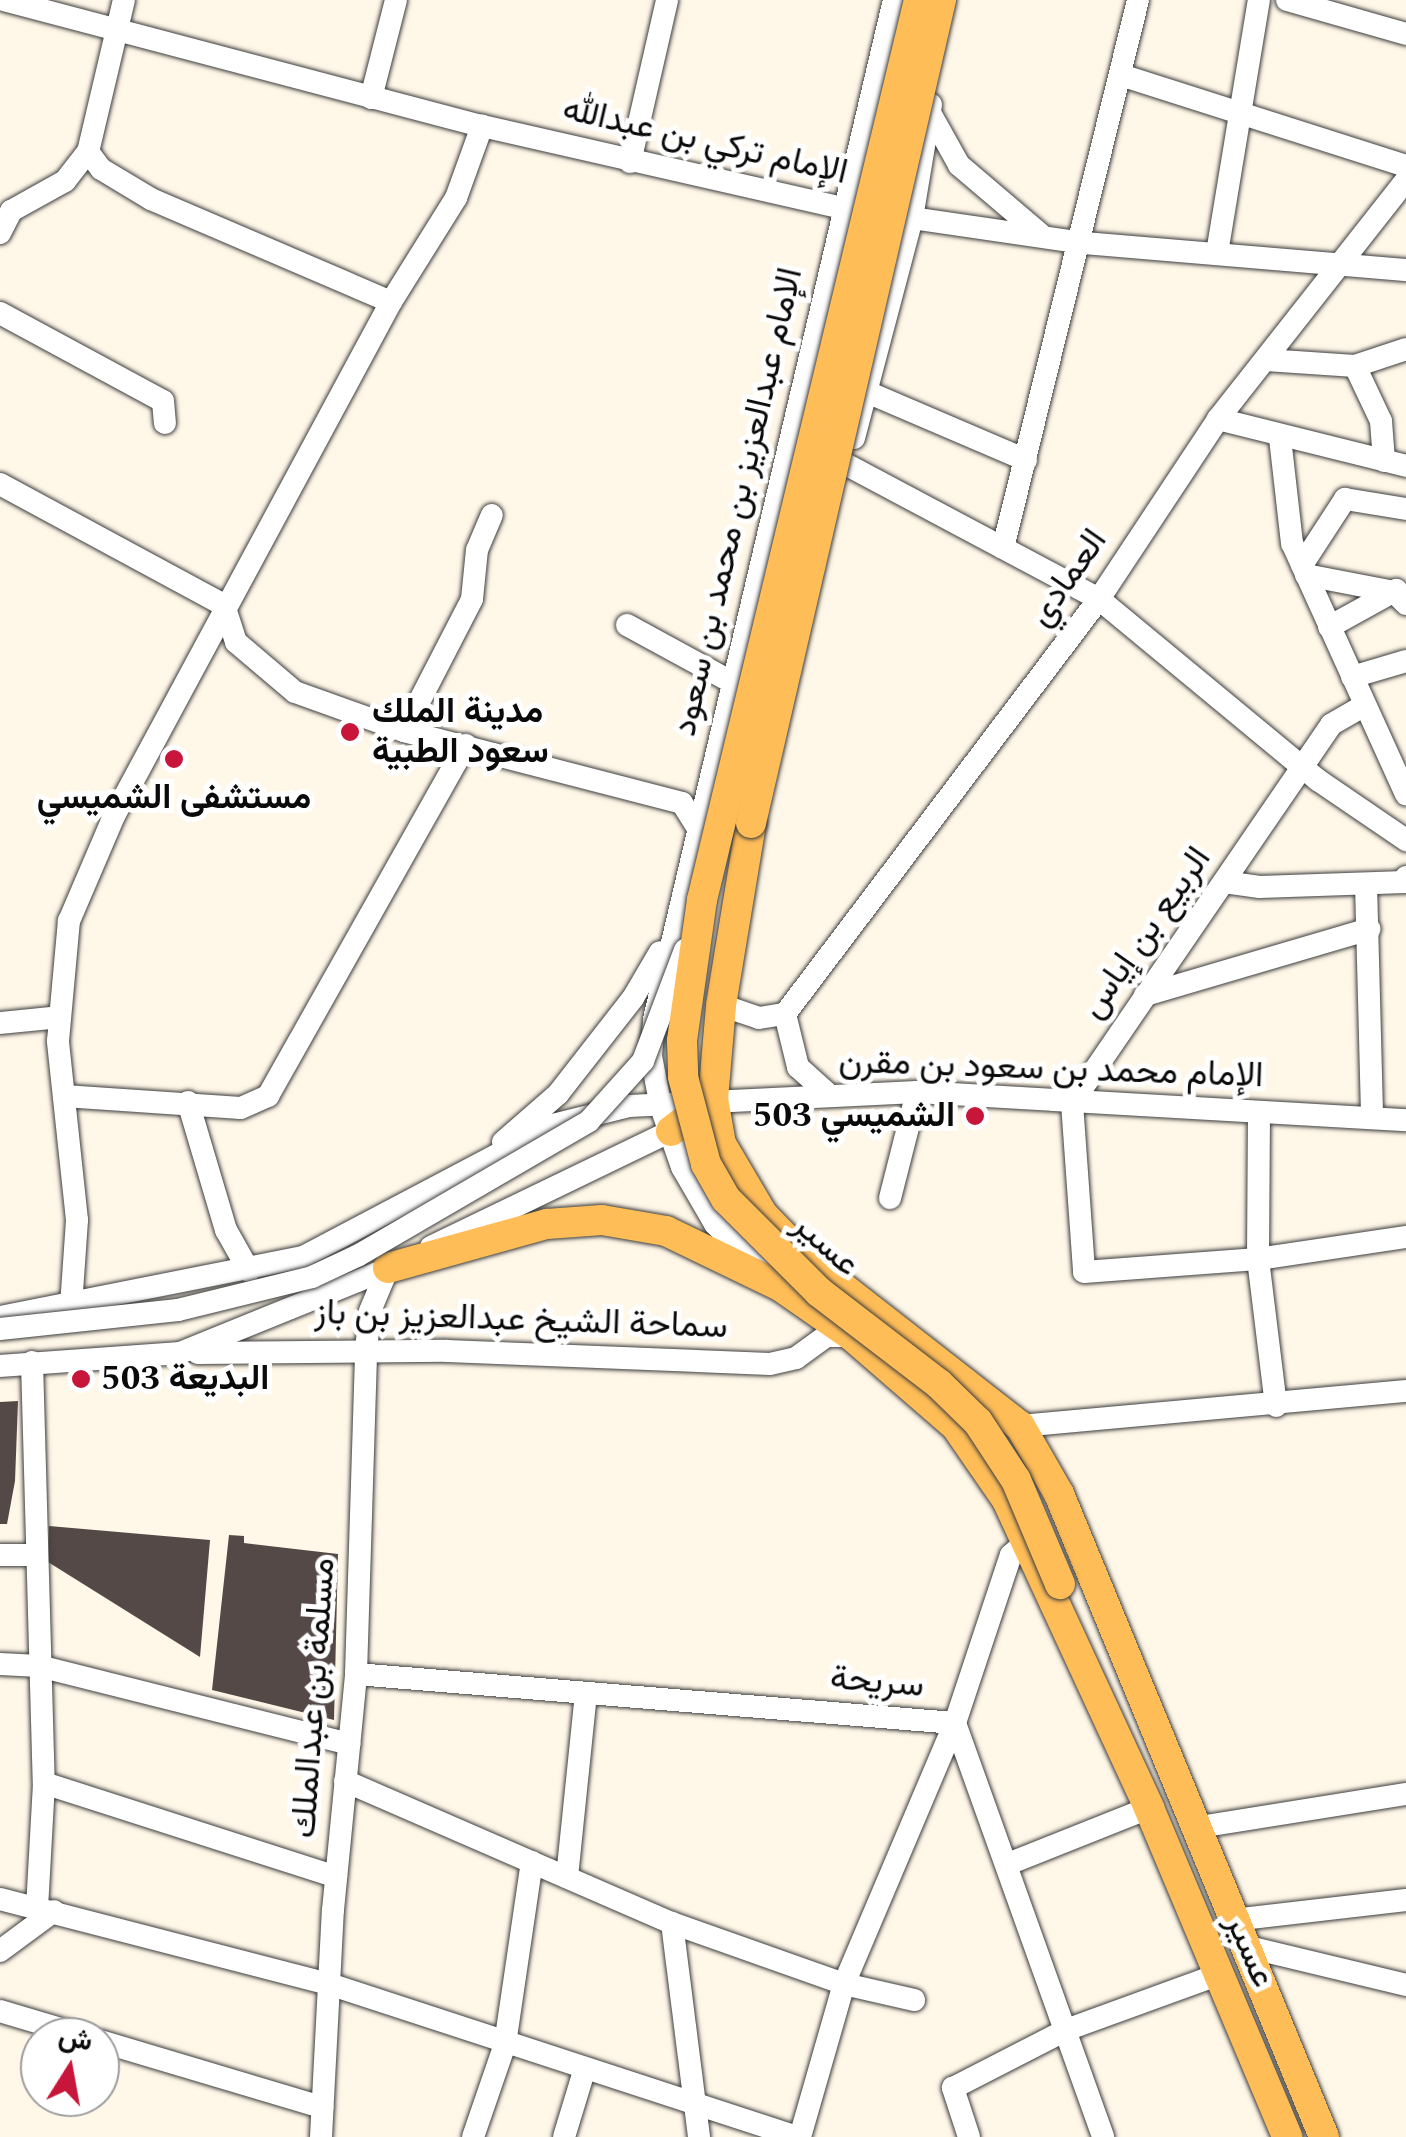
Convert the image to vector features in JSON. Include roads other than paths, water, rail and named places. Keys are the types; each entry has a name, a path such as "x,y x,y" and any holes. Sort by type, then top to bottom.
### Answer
{"main road":[{"name":"الإمام عبدالعزيز بن محمد بن سعود","path":"702,900 919,0"},
{"path":"941,0 751,824 721,1005 713,1100 726,1156 762,1215 806,1259 1020,1426 1059,1494 1193,1828 1324,2137"},
{"name":"عسير","path":"702,900 682,1041 683,1078 706,1164 726,1199 774,1252 978,1422 1016,1480 1060,1584 1093,1686 1220,1974 1286,2137"},
{"name":"سماحة الشيخ عبدالعزيز بن باز","path":"666,1119 713,1100"},
{"name":"سماحة الشيخ عبدالعزيز بن باز","path":"388,1268 501,1234 602,1220 666,1231 780,1286 852,1336 956,1426 992,1474 1093,1686"}],"street":[{"name":"الإمام تركي بن عبدالله","path":"4,0 482,126 843,208 1083,243 1406,270"},
{"path":"0,232 5,210 64,182 88,152 124,0"},
{"path":"371,98 396,0"},
{"path":"630,162 667,0"},
{"name":"الإمام عبدالعزيز بن محمد بن سعود","path":"654,1019 669,936 702,833 894,0"},
{"path":"828,1094 798,1067 785,1014 759,1018 721,1005 847,464 912,218 929,111 956,0"},
{"path":"1003,548 1083,243 1138,0"},
{"path":"1217,253 1259,0"},
{"path":"1287,0 1406,34"},
{"path":"1120,75 1406,166"},
{"path":"929,111 959,164 1043,236"},
{"path":"71,1306 77,1220 60,1017 69,921 114,816 224,605 391,302 456,198 482,126"},
{"path":"88,152 101,168 150,199 391,302"},
{"name":"العمادي","path":"785,1014 1098,599 1218,418 1344,266 1406,180"},
{"path":"0,312 163,401 165,423"},
{"path":"1266,360 1355,366 1406,349"},
{"path":"1355,366 1381,421 1395,463"},
{"path":"869,384 1026,460"},
{"path":"1218,418 1280,438 1395,463"},
{"path":"1280,438 1292,543 1406,794"},
{"path":"847,464 1098,599 1304,768 1406,840"},
{"path":"0,484 224,605 236,642 295,692 404,731 682,804 702,833"},
{"path":"1304,570 1346,500 1406,509"},
{"path":"404,731 468,610 477,586 477,550 492,514"},
{"path":"1304,570 1402,593"},
{"path":"1329,626 1402,593"},
{"path":"628,625 736,684"},
{"path":"1352,677 1406,661"},
{"name":"الربيع بن إياس","path":"1072,1103 1330,725 1365,705"},
{"path":"64,1096 241,1108 268,1096 466,745"},
{"path":"1224,882 1260,888 1405,882 1406,876"},
{"path":"1366,884 1372,1118"},
{"path":"0,1329 178,1310 312,1277 558,1144 588,1121 643,1061 702,900"},
{"path":"1144,995 1369,929"},
{"path":"468,1172 558,1094 633,998 669,936"},
{"path":"0,1024 60,1017"},
{"name":"عسير","path":"654,1019 652,1056 666,1119 694,1194 780,1286"},
{"path":"890,1198 917,1092"},
{"name":"الإمام محمد بن سعود بن مقرن","path":"713,1100 917,1092 1406,1120"},
{"path":"188,1102 226,1230 250,1271"},
{"path":"1072,1103 1084,1272 1258,1259 1406,1237"},
{"path":"1259,1112 1258,1259 1276,1406"},
{"path":"468,1172 576,1116 666,1119"},
{"name":"سماحة الشيخ عبدالعزيز بن باز","path":"180,1354 388,1268 666,1119"},
{"name":"سماحة الشيخ عبدالعزيز بن باز","path":"0,1318 250,1271 351,1237 468,1172"},
{"name":"مسلمة بن عبدالملك","path":"321,2137 336,1876 356,1674 366,1350 370,1311 388,1268"},
{"name":"سماحة الشيخ عبدالعزيز بن باز","path":"0,1366 180,1354 366,1350 770,1364 796,1358 826,1336 852,1336"},
{"path":"0,1951 45,1909 32,1362"},
{"path":"1020,1426 1276,1406 1406,1391"},
{"path":"0,1899 329,1984 584,2071 792,2136 844,1984 955,1723 1011,1555 1026,1542"},
{"path":"0,1555 35,1555"},
{"path":"0,1664 39,1666 349,1744"},
{"name":"سريحة","path":"356,1674 955,1723 1103,2137"},
{"path":"568,1877 586,1693"},
{"path":"345,1781 672,1923 844,1984 914,2000"},
{"path":"44,1784 336,1876"},
{"path":"1193,1828 1406,1794"},
{"path":"1008,1864 1148,1808"},
{"path":"473,2137 505,2044 532,1862"},
{"path":"1238,1933 1406,1900"},
{"path":"672,1923 699,2137"},
{"path":"1238,1933 1406,1986"},
{"path":"970,2137 953,2088 1066,2030 1220,1974"},
{"path":"120,2047 322,2108"},
{"path":"564,2137 584,2071"}],"place":[{"name":"مدينة الملك سعود الطبية","path":"350,732"},
{"name":"مستشفى الشميسي","path":"174,759"},
{"name":"الشميسي 503","path":"975,1116"},
{"name":"البديعة 503","path":"81,1379"}]}
